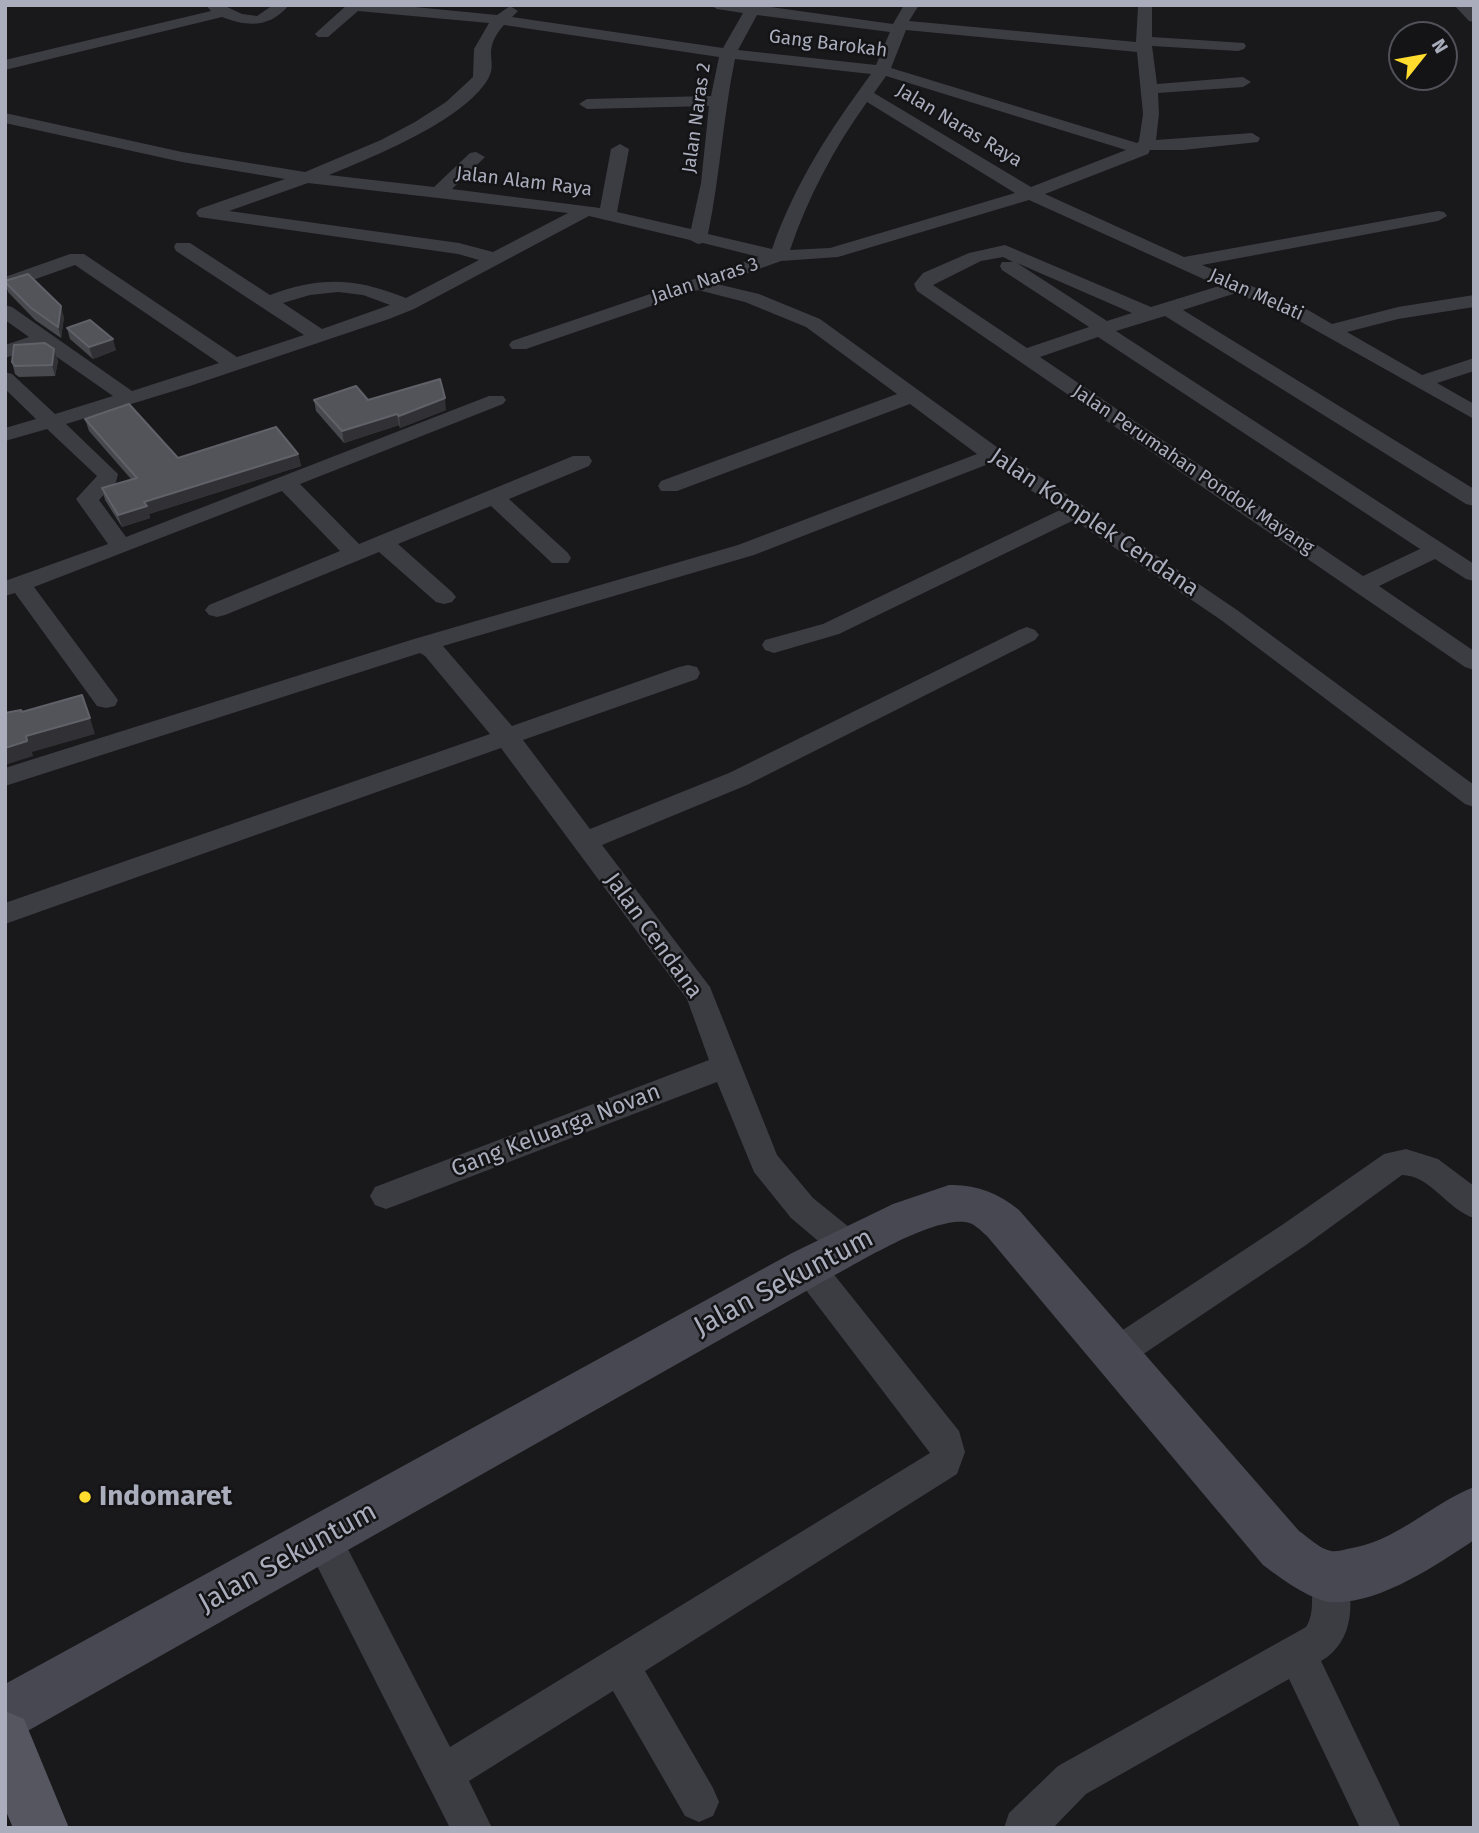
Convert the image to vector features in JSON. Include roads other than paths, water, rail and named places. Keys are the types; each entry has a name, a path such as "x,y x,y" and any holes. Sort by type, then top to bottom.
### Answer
{"main road":[{"path":"5,1738 41,1828"}],"street":[{"path":"5,65 219,9 256,20 266,17 282,5"},
{"path":"495,257 459,249 205,213 305,177 414,131 471,90 483,76 485,64 481,51 488,34 516,5"},
{"path":"717,5 900,27 1145,45 1238,46"},
{"name":"Jalan Naras 3","path":"519,345 779,256 796,206 841,127 881,70 912,5"},
{"path":"1461,5 1474,18"},
{"path":"323,34 355,6"},
{"name":"Gang Barokah","path":"355,6 501,20 670,47 881,70 1144,147"},
{"path":"1146,7 1149,135 1144,147 1252,138"},
{"name":"Jalan Naras 2","path":"698,239 709,183 718,101 728,52 753,9"},
{"path":"1149,89 1243,82"},
{"name":"Jalan Naras Raya","path":"866,94 1030,194"},
{"path":"587,104 718,101"},
{"name":"Jalan Alam Raya","path":"5,118 182,157 305,177 587,210 698,239 779,256 831,253 1030,194 1144,147"},
{"path":"607,215 620,149"},
{"path":"439,192 476,157"},
{"name":"Jalan Melati","path":"1030,194 1331,330 1474,413"},
{"path":"5,435 235,365 407,305 587,210"},
{"path":"1183,263 1438,216"},
{"path":"183,247 320,336"},
{"name":"Jalan Perumahan Pondok Mayang","path":"1474,499 1160,312 1017,254 1005,251 989,253 925,281 924,287 1474,662"},
{"path":"989,253 1474,574"},
{"path":"5,284 77,258 235,365"},
{"name":"Jalan Komplek Cendana","path":"696,284 752,298 813,323 993,455 1229,615 1474,798"},
{"path":"269,302 299,290 341,285 361,287 407,305"},
{"path":"1025,355 1238,286"},
{"path":"1331,330 1398,313 1474,301"},
{"path":"5,311 129,398"},
{"path":"5,352 44,338"},
{"path":"1421,382 1474,364"},
{"path":"5,379 107,474 108,477 88,499 122,547"},
{"path":"669,486 912,396"},
{"path":"106,700 13,586 122,547 496,400"},
{"path":"5,777 423,644 746,550 993,455"},
{"path":"217,610 581,461"},
{"path":"285,482 356,554"},
{"path":"494,497 560,558"},
{"path":"774,645 831,629 1076,511"},
{"path":"383,543 444,597"},
{"path":"1362,585 1436,550"},
{"path":"583,842 738,779 1027,635"},
{"name":"Jalan Cendana","path":"423,644 434,651 505,735 700,995 765,1163 802,1208 828,1257 946,1443 948,1451 947,1459 942,1465 620,1665"},
{"path":"5,914 505,735 688,673"},
{"name":"Gang Keluarga Novan","path":"386,1196 726,1066"},
{"path":"1115,1354 1294,1235 1395,1163 1405,1160 1423,1166 1474,1205"},
{"name":"Jalan Sekuntum","path":"5,1714 828,1257 947,1203 976,1204 1003,1223 1281,1548 1301,1563 1329,1577"},
{"path":"1024,1828 1072,1780 1320,1641 1332,1620 1329,1577 1370,1571 1410,1553 1474,1511"},
{"path":"323,1539 472,1828"},
{"path":"1298,1655 1381,1828"},
{"path":"443,1774 620,1665 699,1802"}],"place":[{"name":"Indomaret","path":"85,1497"}]}
